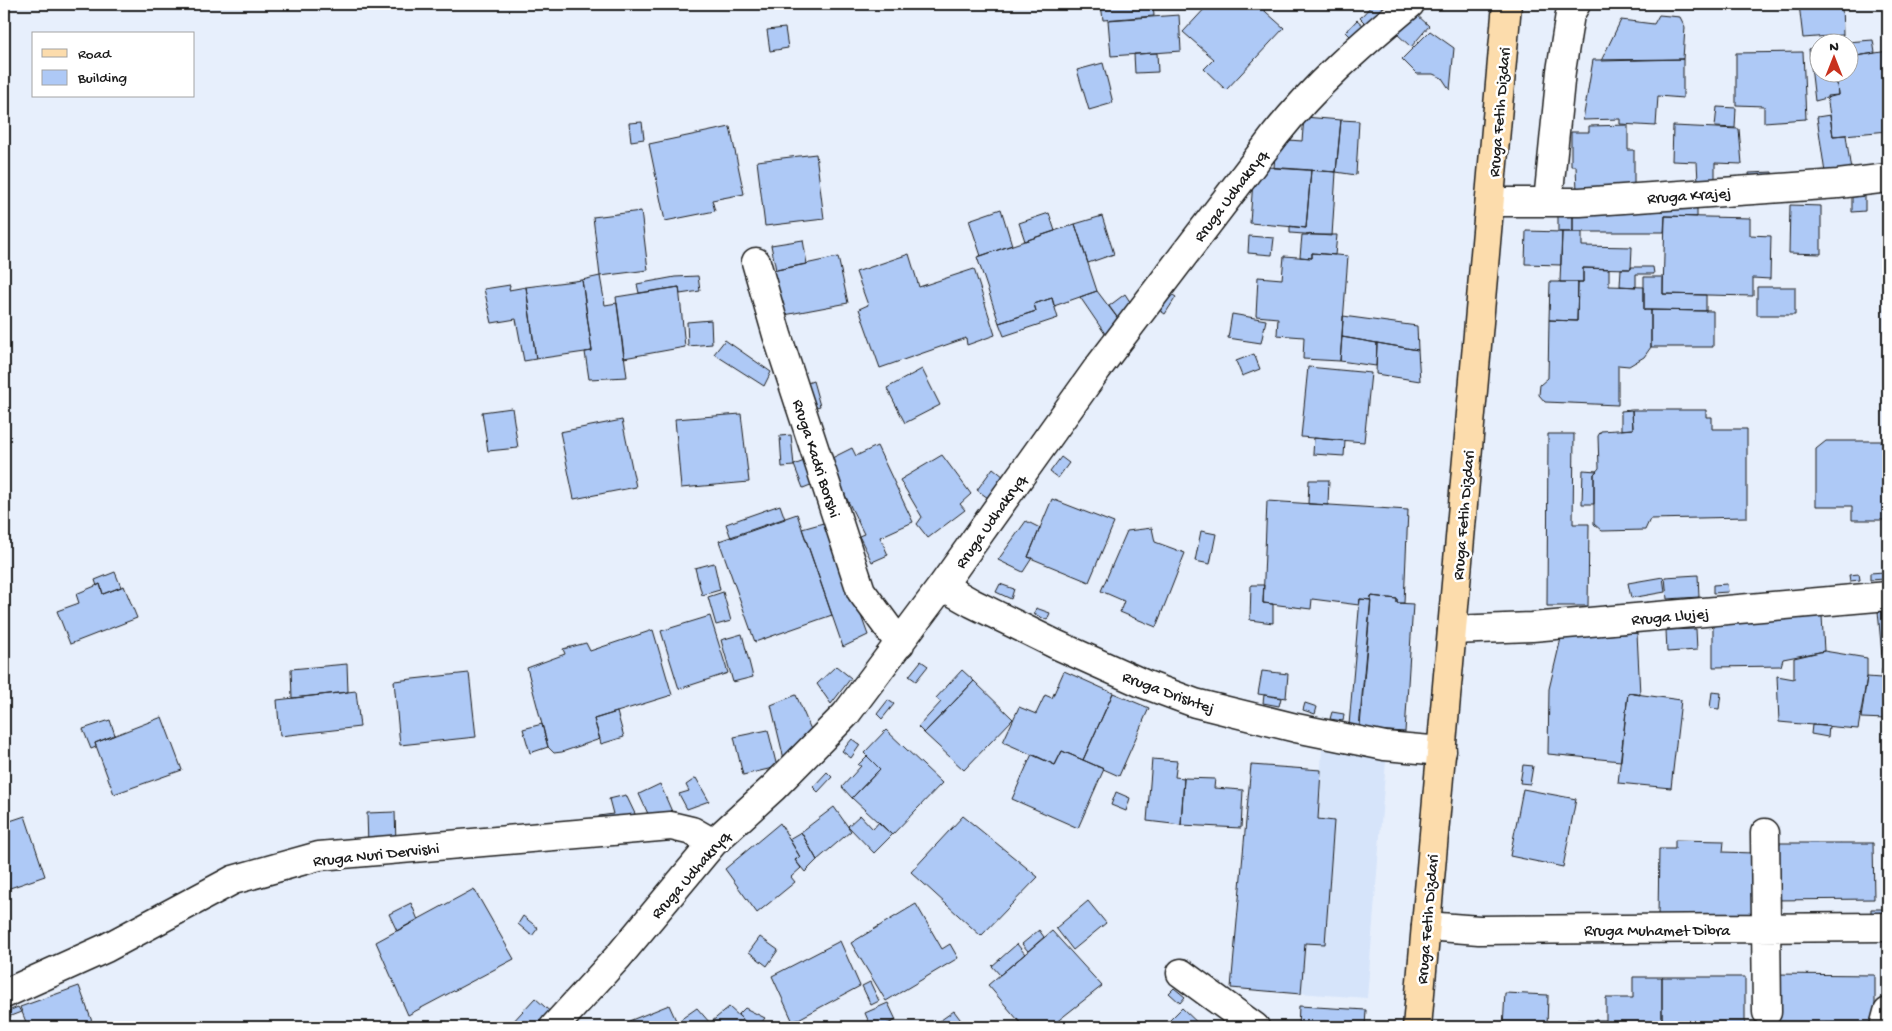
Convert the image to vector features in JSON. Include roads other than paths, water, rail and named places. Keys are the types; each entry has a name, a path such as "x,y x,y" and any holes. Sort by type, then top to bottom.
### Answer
{"main road":[{"name":"Rruga Fetih Dizdari","path":"1417,1027 1507,4"}],"street":[{"name":"Rruga Udhakryq","path":"554,1027 618,957 713,843 772,788 846,714 900,644 1096,369 1299,105 1364,43 1410,4"},
{"path":"1548,202 1561,71 1570,14 1576,4"},
{"name":"Rruga Krajej","path":"1490,202 1580,202 1838,184 1888,178"},
{"name":"Rruga Kadri Borshi","path":"756,262 777,335 861,591 900,644"},
{"name":"Rruga Drishtej","path":"942,586 1055,644 1144,684 1195,703 1296,728 1385,746 1442,751"},
{"name":"Rruga Llujej","path":"1452,630 1532,626 1888,596"},
{"name":"Rruga Nuri Dervishi","path":"4,994 106,948 232,880 319,856 671,826 692,831 713,843"},
{"path":"1765,833 1768,1012"},
{"name":"Rruga Muhamet Dibra","path":"1426,926 1479,930 1888,927"},
{"path":"1181,973 1255,1027"},
{"path":"1884,1027 1888,1012"}]}
